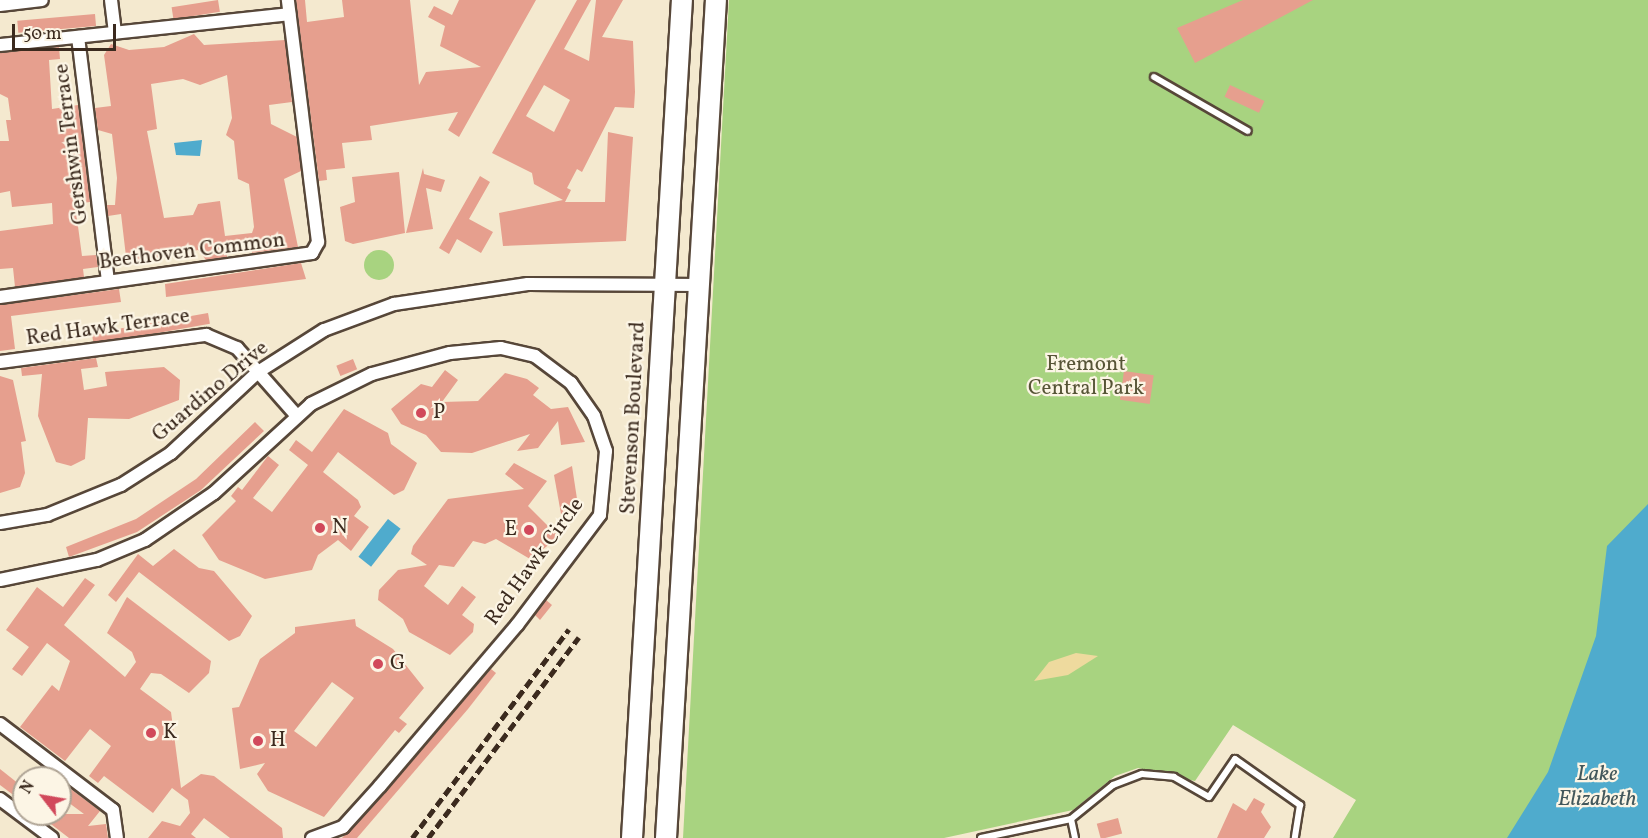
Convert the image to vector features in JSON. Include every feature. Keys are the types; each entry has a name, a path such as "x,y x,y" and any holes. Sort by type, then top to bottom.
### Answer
{"main road":[{"name":"Stevenson Boulevard","path":"632,838 682,0"},
{"path":"666,838 716,0"}],"street":[{"path":"0,5 42,0"},
{"path":"111,0 116,33"},
{"name":"Beethoven Common","path":"0,297 312,254 318,242 288,0"},
{"path":"0,45 116,33 167,31 289,14"},
{"name":"Gershwin Terrace","path":"78,37 108,281"},
{"name":"Guardino Drive","path":"0,523 47,514 122,485 171,453 258,372 324,330 394,304 528,284 700,285"},
{"name":"Red Hawk Terrace","path":"0,362 206,334 237,348 296,415"},
{"name":"Red Hawk Circle","path":"0,580 97,560 145,540 214,493 296,415 360,377 401,363 450,352 519,349 582,395 602,435 608,465 600,515 517,625 342,827 312,838"},
{"path":"0,724 113,810 117,838"},
{"path":"0,799 52,838"}],"lane":[{"path":"1154,77 1248,131"},
{"path":"981,838 1071,819 1113,785 1142,774 1168,775 1209,796 1235,759 1300,805 1295,838"},
{"path":"1071,819 1075,838"}],"green space":[{"name":"Fremont Central Park","path":"729,0 1648,0 1648,838 1333,838 1356,800 1233,725 1195,781 1138,768 1115,776 1073,810 944,838 683,838"},
{"path":"379,250 390,254 394,265 390,276 379,280 368,276 364,265 368,254"}],"sand":[{"path":"1076,653 1098,656 1068,675 1034,681 1049,662"}],"water":[{"path":"202,140 200,156 176,155 174,143"},
{"name":"Lake Elizabeth","path":"1648,504 1648,838 1507,838 1548,772 1596,636 1607,546"},
{"path":"388,519 401,529 371,567 358,557"}],"building":[{"path":"218,0 220,12 173,19 172,7"},
{"path":"296,0 305,0 307,22 344,17 342,0 410,0 419,85 426,72 481,67 440,46 445,26 428,17 434,6 452,15 459,0 536,0 459,137 448,130 458,112 370,126 372,140 342,143 345,168 326,170 327,180 319,181"},
{"path":"577,0 591,0 564,49 589,61 596,0 623,0 602,37 633,41 634,108 615,107 582,172 577,169 567,188 571,190 565,202 605,202 608,132 633,137 626,241 503,246 499,213 563,200 534,184 532,173 492,153","holes":["544,85 570,100 554,132 526,116"]},
{"path":"1243,0 1313,0 1195,63 1177,28"},
{"path":"95,14 96,26 18,33 17,21"},
{"path":"194,34 204,45 285,40 292,102 269,105 271,124 297,137 301,171 284,179 298,247 252,253 251,244 226,248 227,257 206,260 198,250 127,265 121,214 108,216 107,205 115,205 117,178 112,134 98,130 95,108 111,106 104,55 111,44 129,50 164,47","holes":["227,75 232,118 226,135 234,141 238,179 249,184 254,227 252,233 225,236 220,201 198,204 193,215 164,218 147,131 157,129 151,84 183,79 200,85"]},
{"path":"59,47 60,59 49,60 52,109 78,105 90,202 75,204 82,256 96,255 98,267 83,269 84,277 15,287 13,268 0,269 0,231 53,224 52,203 12,207 10,191 0,193 0,141 9,141 6,120 11,120 8,98 0,94 0,53"},
{"path":"1230,85 1264,101 1259,113 1225,97"},
{"path":"423,168 424,174 445,180 441,192 426,188 433,229 406,233"},
{"path":"399,172 405,233 353,244 345,241 340,207 355,202 352,177"},
{"path":"480,176 490,182 469,219 493,232 481,253 457,239 449,254 439,248"},
{"path":"301,263 306,279 166,297 165,284"},
{"path":"119,289 121,302 11,316 15,349 0,351 0,305"},
{"path":"208,313 210,324 94,344 92,333"},
{"path":"96,358 98,367 81,369 84,390 107,386 105,372 164,367 180,380 179,400 129,419 88,418 85,459 71,466 56,462 38,416 42,374 22,376 21,368"},
{"path":"353,359 357,369 340,376 336,366"},
{"name":"P","path":"445,370 458,380 442,402 478,401 505,373 527,379 539,388 533,395 551,409 568,407 585,442 561,445 558,421 538,448 517,451 530,434 472,453 441,452 426,435 401,424 391,409 421,384 432,387"},
{"path":"1124,371 1154,375 1150,404 1120,400"},
{"path":"0,376 13,380 26,441 21,442 25,473 20,487 0,493"},
{"path":"344,409 388,433 391,444 417,463 404,490 394,495 338,452 323,472 358,500 361,507 354,516 369,527 351,551 338,540 318,555 312,570 265,579 219,560 202,535 236,501 231,496 238,487 242,490 268,456 279,465 253,498 272,512 308,465 289,450 296,440 312,452"},
{"path":"255,422 264,431 201,490 137,532 69,557 66,547 136,519 196,479"},
{"path":"514,463 547,481 528,506 559,537 530,559 496,539 485,544 473,541 454,567 439,565 424,586 448,605 462,586 476,597 462,615 474,624 473,632 450,655 409,632 403,619 378,600 379,590 398,570 427,565 411,554 413,546 448,499 524,489 505,474"},
{"path":"572,466 579,512 561,514 554,475"},
{"path":"174,549 199,568 214,571 252,616 240,636 229,641 139,572 116,602 108,595 138,554 153,566"},
{"path":"85,578 95,585 64,625 125,677 136,662 132,652 107,633 127,597 211,661 209,673 189,693 161,674 151,673 140,689 171,712 181,788 201,774 214,776 282,828 283,838 230,838 204,818 191,834 196,838 148,838 162,821 180,826 190,813 188,800 172,788 153,813 104,776 98,783 89,776 111,746 90,729 65,761 20,727 52,685 59,691 70,661 47,643 22,676 12,669 29,647 6,630 37,587 63,607"},
{"path":"546,600 552,605 540,620 535,615"},
{"path":"355,619 356,626 393,649 424,688 399,718 407,724 399,733 395,730 324,817 268,791 257,774 265,763 240,769 232,708 239,707 260,659 295,633 295,627","holes":["332,682 354,698 316,747 294,731"]},
{"path":"491,669 496,673 468,709 357,838 342,838"},
{"path":"0,769 12,778 12,794 0,785"},
{"path":"72,790 100,811 88,826 106,824 108,838 69,838 54,826 72,826 72,814 84,814 72,805"},
{"path":"1254,798 1265,804 1261,812 1271,827 1264,838 1217,838 1233,803 1246,811"},
{"path":"1118,818 1122,833 1101,838 1097,824"}],"railway":[{"path":"412,838 569,629"},
{"path":"428,838 579,637"}],"place":[{"name":"P","path":"421,413"},
{"name":"N","path":"320,528"},
{"name":"E","path":"529,530"},
{"name":"G","path":"378,664"},
{"name":"K","path":"151,733"},
{"name":"H","path":"258,741"}]}
